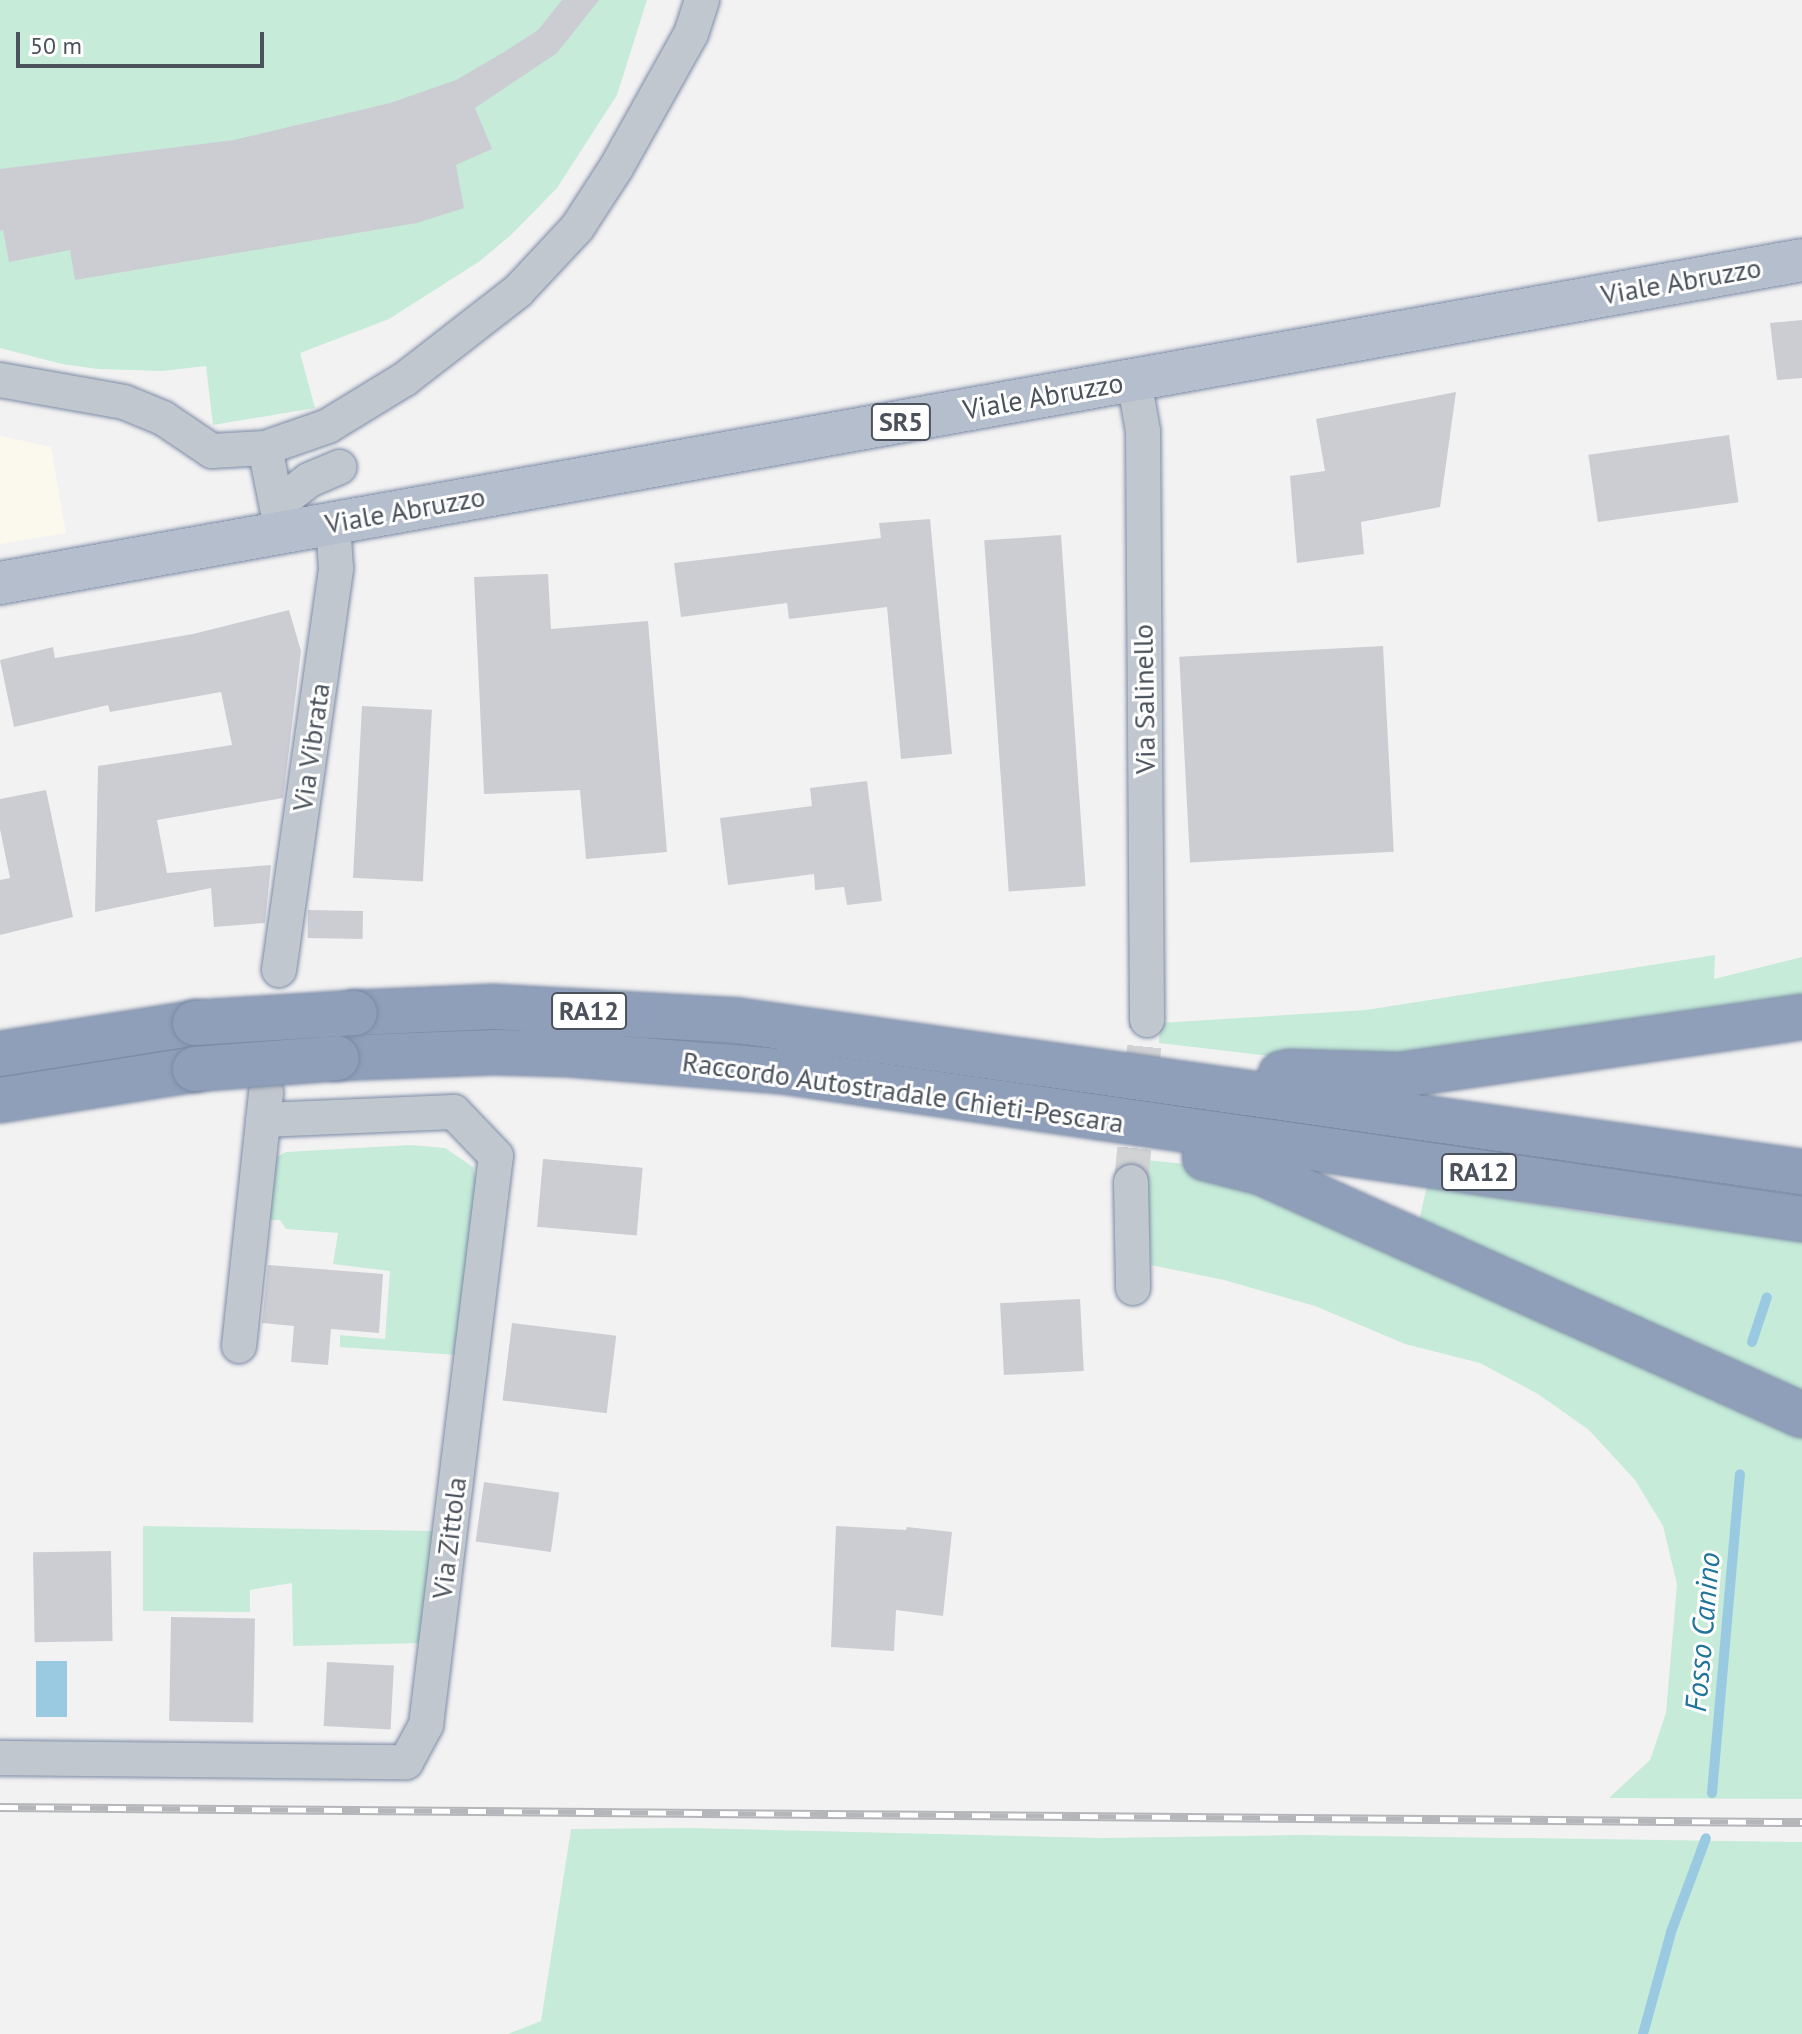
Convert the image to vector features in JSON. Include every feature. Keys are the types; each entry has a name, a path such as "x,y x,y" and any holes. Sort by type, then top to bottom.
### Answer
{"highway":[{"name":"Raccordo Autostradale Chieti-Pescara","path":"0,1054 195,1023 355,1013 493,1007 740,1021 1802,1172"},
{"path":"1235,1091 1290,1072 1400,1075 1802,1017"},
{"name":"Raccordo Autostradale Chieti-Pescara","path":"0,1100 195,1069 337,1058 494,1052 662,1059 781,1071 1802,1219"},
{"path":"1156,1126 1204,1158 1275,1178 1802,1415"}],"main road":[{"name":"Viale Abruzzo","path":"0,583 279,518 333,523 1802,260"}],"street":[{"path":"0,380 124,402 163,418 212,451 265,448 328,426 405,379 518,291 577,228 616,168 691,34 702,0"},
{"name":"Via Salinello","path":"1134,380 1143,431 1147,1020"},
{"path":"265,448 279,518"},
{"path":"279,518 309,480 339,467"},
{"name":"Via Vibrata","path":"279,970 336,568 333,523"},
{"name":"Via Zittola","path":"0,1758 406,1762 426,1725 496,1156 454,1112 264,1106 239,1346"},
{"path":"1131,1182 1133,1288"}],"shaded area":[{"path":"0,436 51,447 66,533 0,544"}],"green space":[{"path":"0,0 647,0 617,95 557,188 512,234 480,261 389,319 300,353 315,408 213,425 206,366 162,371 98,369 62,364 0,348"},
{"path":"1715,955 1714,979 1802,957 1802,997 1407,1059 1320,1062 1159,1043 1160,1023 1366,1010"},
{"path":"411,1145 445,1148 473,1167 478,1186 457,1355 340,1347 340,1335 385,1339 390,1271 333,1264 338,1233 286,1229 280,1220 264,1220 273,1159 286,1152"},
{"path":"1146,1160 1195,1165 1802,1433 1802,1799 1609,1798 1650,1760 1666,1713 1677,1584 1663,1526 1635,1480 1589,1430 1538,1394 1480,1363 1405,1344 1315,1306 1224,1280 1151,1265"},
{"path":"1427,1186 1615,1217 1802,1240 1802,1395 1419,1221"},
{"path":"143,1526 433,1531 424,1643 293,1646 292,1583 250,1590 250,1612 143,1611"},
{"path":"691,1828 1102,1838 1301,1835 1802,1842 1802,2034 508,2034 541,2021 571,1829"}],"water":[{"path":"36,1661 67,1661 67,1717 36,1717"}],"building":[{"path":"562,0 599,0 557,53 475,108 492,149 456,165 464,208 417,223 75,280 70,250 9,262 3,230 0,231 0,169 234,140 390,103 456,80 504,52 538,30"},
{"path":"1802,320 1802,378 1777,380 1770,323"},
{"path":"1456,392 1440,507 1361,522 1364,554 1297,563 1290,476 1325,471 1316,419"},
{"path":"1729,435 1738,502 1598,522 1588,455"},
{"path":"930,519 952,754 901,759 887,607 789,619 787,603 681,617 674,563 881,538 879,523"},
{"path":"1061,535 1086,886 1009,892 984,540"},
{"path":"548,574 551,629 648,621 667,852 586,859 580,790 484,794 474,577"},
{"path":"289,610 301,651 283,798 157,820 167,873 271,865 265,923 214,927 211,888 95,912 98,766 232,745 221,692 110,712 108,705 14,727 0,660 53,647 55,658 193,634"},
{"path":"1383,646 1394,852 1190,862 1179,657"},
{"path":"362,706 432,710 423,881 353,878"},
{"path":"867,781 882,901 847,905 844,887 815,890 814,874 728,885 720,818 812,806 810,788"},
{"path":"46,790 73,917 0,935 0,880 10,878 0,829 0,799"},
{"path":"308,910 363,911 363,939 308,938"},
{"path":"543,1159 643,1168 637,1235 537,1227"},
{"path":"268,1265 383,1274 379,1333 331,1329 328,1365 291,1362 294,1326 262,1323"},
{"path":"1080,1299 1084,1371 1004,1375 1000,1303"},
{"path":"512,1323 616,1336 607,1413 502,1400"},
{"path":"484,1482 559,1493 551,1552 476,1541"},
{"path":"836,1526 906,1530 907,1527 952,1532 943,1616 896,1610 894,1651 831,1647"},
{"path":"111,1551 113,1641 35,1642 33,1552"},
{"path":"171,1617 255,1618 253,1722 169,1721"},
{"path":"327,1662 394,1666 391,1729 324,1726"}],"waterway":[{"name":"Fosso Canino","path":"1752,1342 1767,1297"},
{"name":"Fosso Canino","path":"1712,1793 1740,1474"},
{"name":"Fosso Canino","path":"1643,2034 1671,1932 1706,1838"}],"tunnel":[{"path":"1131,1182 1147,1020"}],"railway":[{"path":"0,1807 1802,1822"}]}
